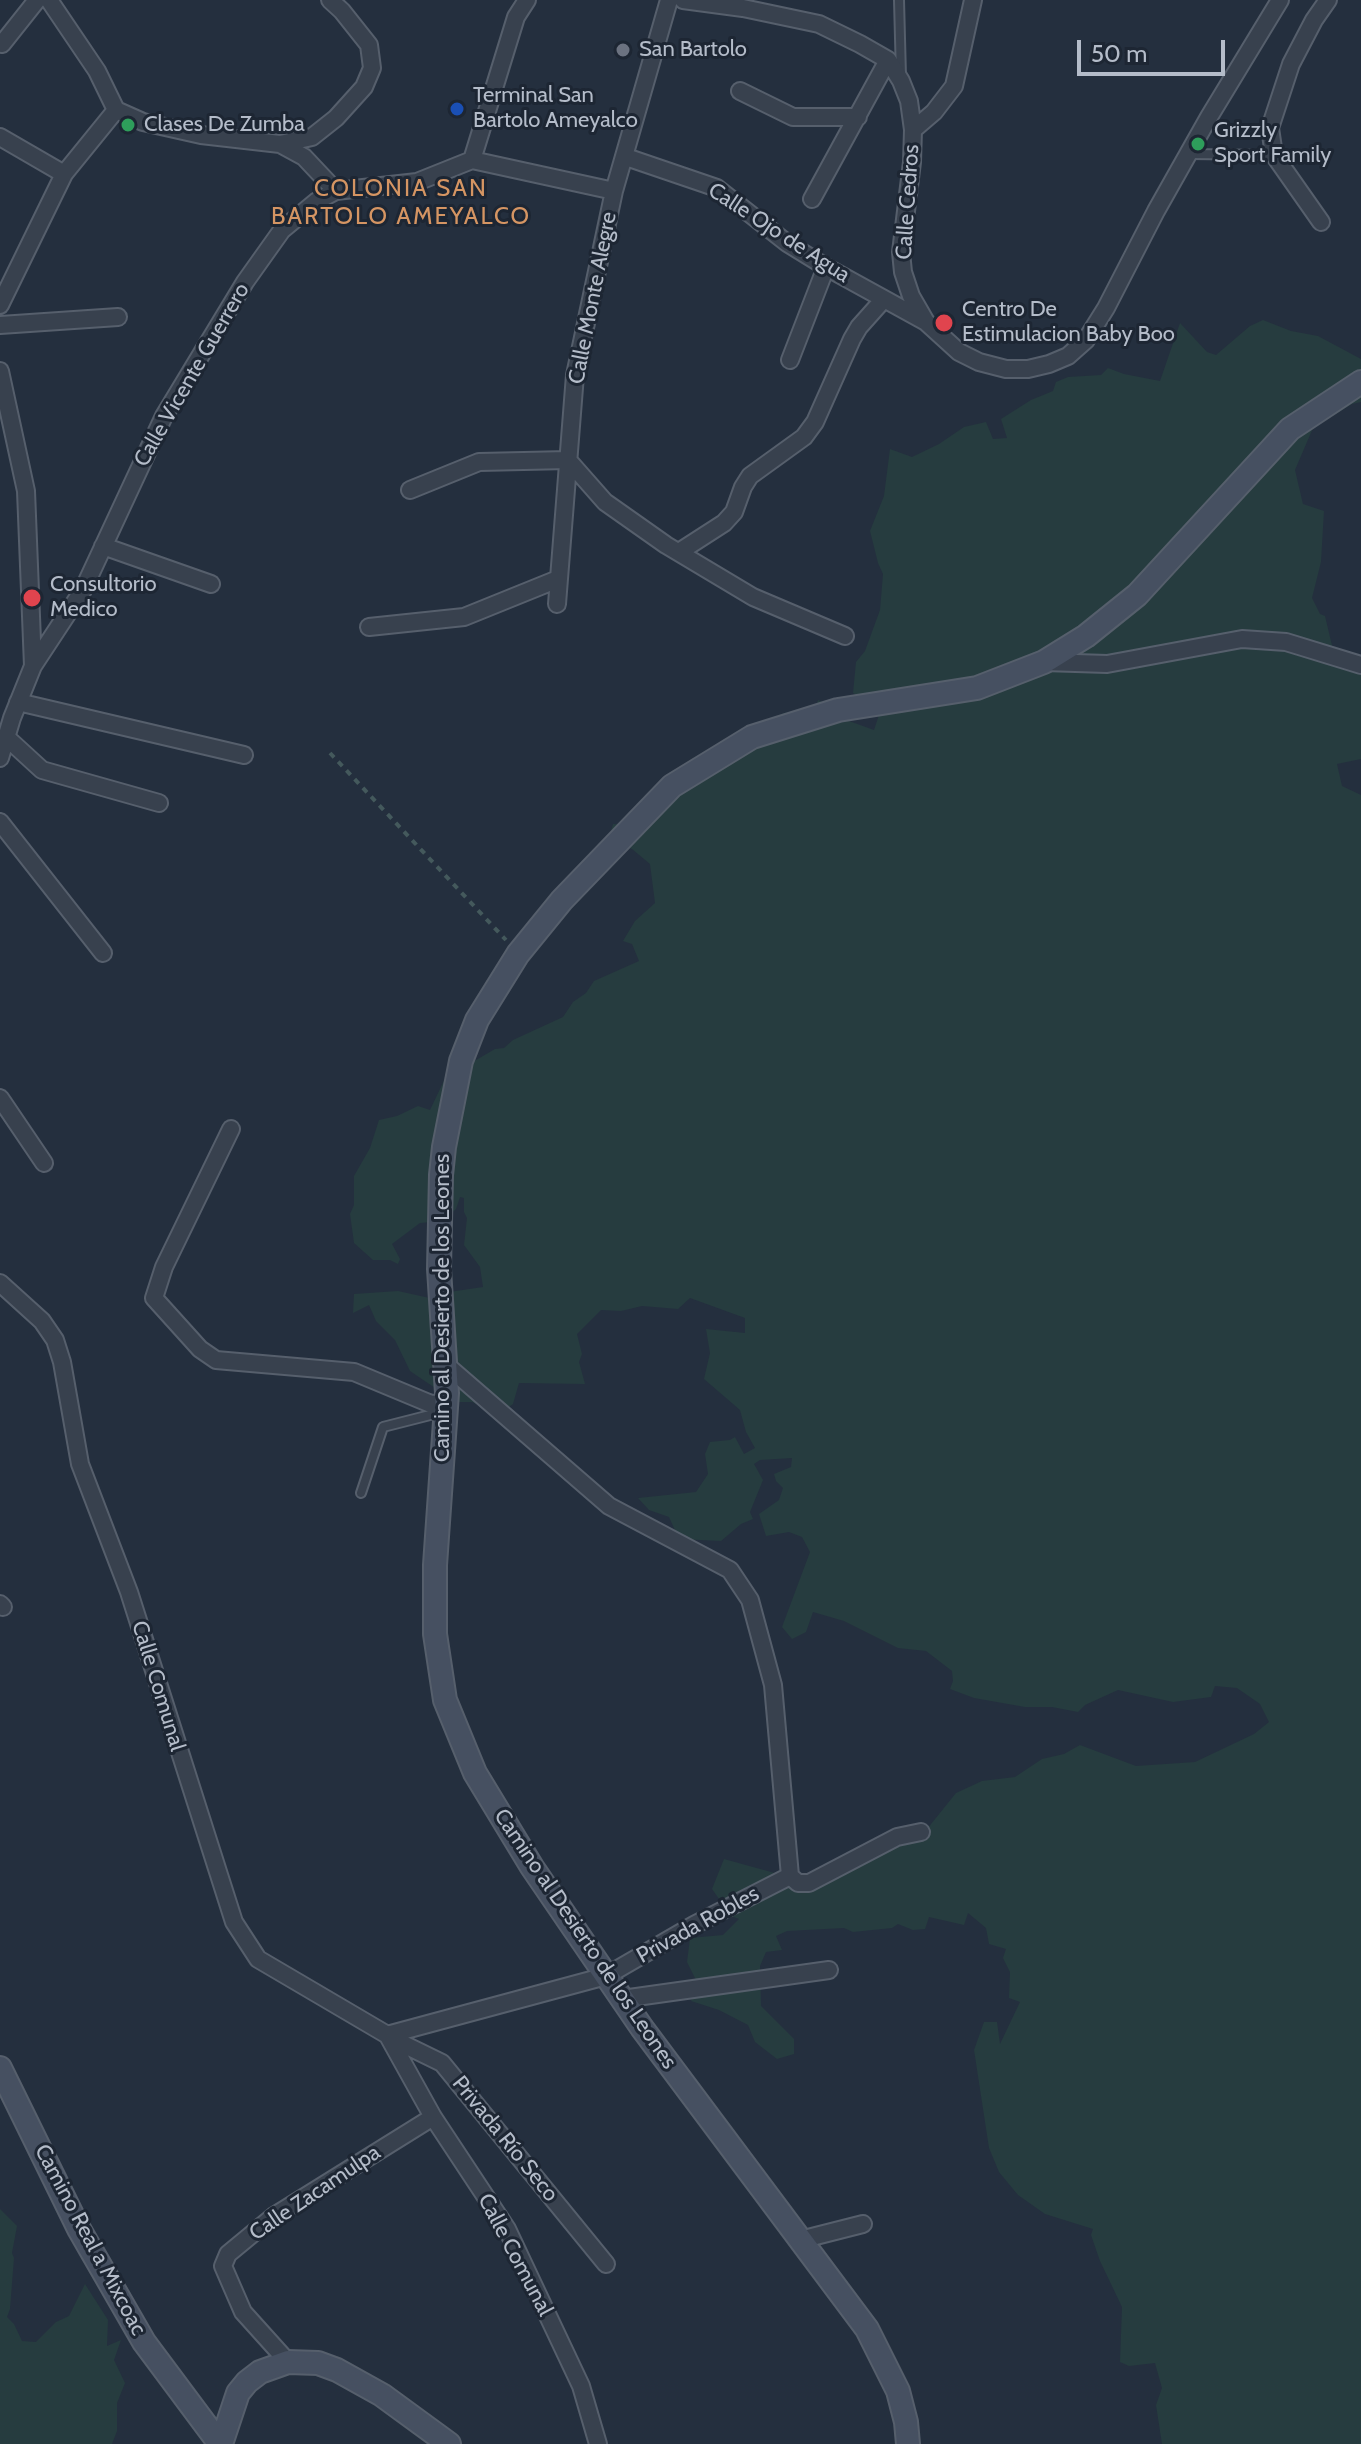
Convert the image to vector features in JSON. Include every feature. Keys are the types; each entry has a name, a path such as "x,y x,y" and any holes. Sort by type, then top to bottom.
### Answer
{"main road":[{"name":"Camino al Desierto de los Leones","path":"908,2444 898,2391 867,2329 622,1999 532,1867 475,1773 445,1700 435,1634 435,1565 446,1407 439,1269 441,1175 461,1061 477,1020 518,954 562,900 672,786 752,737 838,710 977,688 1044,662 1086,636 1137,595 1290,429 1361,382"},
{"name":"Camino Real a Mixcoac","path":"0,2068 79,2229 137,2329 220,2444"},
{"path":"220,2444 238,2393 247,2382 260,2372 288,2362 318,2363 337,2370 382,2395 449,2444"}],"street":[{"path":"2,44 37,0"},
{"path":"49,0 97,71 116,110 143,122 201,135 280,144 312,137 336,118 364,87 372,68 369,45 330,0"},
{"path":"507,0 516,17"},
{"path":"472,160 516,17 527,0"},
{"name":"Calle Monte Alegre","path":"557,604 575,375 614,191 669,0"},
{"name":"Calle Cedros","path":"683,0 743,8 819,24 888,60 909,101 913,130 901,252 907,284 926,322 959,352 979,362 1006,369 1028,369 1049,364 1068,356 1086,340 1209,117 1280,0"},
{"path":"913,130 934,112 954,86 973,0"},
{"path":"1321,222 1274,155 1270,128 1291,64 1328,0"},
{"path":"812,199 888,60"},
{"path":"740,91 793,117 858,117"},
{"path":"0,305 64,174 116,110"},
{"path":"0,137 64,174"},
{"path":"280,144 304,157 336,191 417,182 472,160 614,191"},
{"name":"Calle Ojo de Agua","path":"626,157 717,188 787,243 926,322"},
{"name":"Calle Vicente Guerrero","path":"0,758 10,711 33,666 83,590 164,416 245,282 282,230 317,201 336,191"},
{"path":"790,360 826,267"},
{"path":"679,552 724,523 734,512 750,476 804,437 815,422 852,339 884,299"},
{"path":"0,325 118,317"},
{"path":"0,371 26,491 33,666"},
{"path":"410,490 479,462 568,460 605,502 679,552 753,597 845,636"},
{"path":"103,546 211,584"},
{"path":"369,627 464,617 558,579"},
{"path":"1044,662 1107,664 1242,639 1286,642 1361,665"},
{"path":"10,711 244,755"},
{"path":"6,737 42,770 159,803"},
{"path":"0,822 103,953"},
{"path":"0,1098 44,1163"},
{"path":"231,1129 164,1267 154,1298 200,1349 216,1360 354,1372 431,1404 446,1407"},
{"name":"Calle Comunal","path":"0,1283 42,1321 55,1340 62,1362 80,1464 129,1592 234,1922 258,1959 387,2035 433,2117 507,2229 581,2386 598,2444"},
{"path":"444,1363 609,1506 730,1570 750,1600 773,1685 794,1879"},
{"name":"Privada Robles","path":"606,1976 694,1925 794,1879 809,1883 897,1837 921,1832"},
{"path":"622,1999 829,1970"},
{"path":"387,2035 606,1976"},
{"name":"Privada Río Seco","path":"387,2035 442,2063 606,2264"},
{"name":"Calle Zacamulpa","path":"288,2362 243,2312 223,2266 228,2254 274,2216 433,2117"},
{"path":"800,2240 863,2224"}],"lane":[{"path":"899,0 901,81"},
{"path":"1189,154 1274,155"},
{"path":"361,1493 383,1427 446,1407"}],"path":[{"path":"330,753 518,954"}],"green space":[{"path":"1263,320 1291,331 1318,336 1361,359 1361,402 1352,404 1313,428 1295,470 1303,504 1324,511 1321,562 1312,598 1320,614 1325,616 1335,658 1361,675 1361,759 1337,764 1342,786 1361,795 1361,2444 1162,2444 1156,2405 1162,2388 1155,2363 1129,2366 1120,2362 1122,2307 1100,2261 1091,2235 1093,2229 1045,2214 1018,2195 999,2172 989,2148 974,2050 984,2022 997,2022 1000,2044 1020,2002 1009,1998 1010,1972 1003,1958 1006,1949 989,1944 986,1928 968,1913 964,1925 929,1917 925,1929 913,1930 898,1924 892,1928 853,1932 844,1928 787,1931 776,1936 782,1950 766,1952 760,1966 761,2006 794,2039 794,2054 777,2059 755,2042 748,2025 719,2010 691,2001 697,1982 687,1962 690,1938 723,1935 739,1919 731,1916 712,1889 724,1859 811,1883 863,1852 866,1842 874,1846 919,1839 956,1793 982,1781 1015,1777 1042,1759 1064,1754 1080,1745 1136,1766 1195,1762 1254,1734 1269,1722 1260,1704 1237,1688 1215,1686 1211,1697 1173,1702 1118,1690 1085,1705 1078,1712 1052,1707 1025,1707 974,1698 950,1689 952,1671 926,1651 898,1648 844,1621 813,1612 806,1632 792,1639 782,1627 810,1552 802,1537 789,1532 766,1536 759,1514 779,1500 783,1488 774,1474 791,1467 792,1458 760,1460 754,1464 763,1480 750,1512 753,1519 741,1524 721,1541 679,1539 669,1517 649,1510 638,1498 696,1492 708,1474 705,1454 710,1442 735,1437 744,1454 755,1448 746,1432 740,1410 704,1379 710,1353 706,1329 745,1333 745,1318 690,1298 678,1309 642,1306 621,1311 601,1310 577,1334 582,1354 579,1362 585,1384 519,1383 513,1404 499,1414 472,1402 445,1402 441,1392 410,1371 395,1340 376,1321 369,1305 353,1313 354,1294 398,1291 434,1299 449,1292 483,1287 480,1267 464,1245 467,1218 464,1198 460,1197 456,1209 443,1221 420,1223 392,1244 400,1259 398,1264 390,1260 373,1260 354,1243 350,1214 354,1205 354,1176 370,1148 379,1120 418,1106 430,1110 449,1070 464,1067 563,1017 594,981 639,961 632,944 623,941 635,921 655,903 650,864 632,849 608,841 613,824 636,825 741,729 784,713 806,710 814,713 818,700 827,704 824,712 874,730 881,709 853,693 856,662 865,651 880,610 883,574 870,531 884,496 890,449 912,457 964,427 986,422 993,439 1007,438 1001,419 1031,400 1053,391 1056,382 1068,377 1101,375 1108,368 1160,381 1180,323 1207,352 1216,355 1250,326"},
{"path":"0,2209 17,2226 7,2317 22,2341 36,2342 56,2322 69,2316 85,2284 108,2320 107,2346 121,2340 114,2360 125,2383 117,2403 117,2431 112,2444 0,2444"}],"place":[{"name":"San Bartolo","path":"623,50"},
{"name":"Terminal San Bartolo Ameyalco","path":"457,109"},
{"name":"Clases De Zumba","path":"128,125"},
{"name":"Grizzly Sport Family","path":"1198,144"},
{"name":"Centro De Estimulacion Baby Boo","path":"944,323"},
{"name":"Consultorio Medico","path":"32,598"}],"district":[{"name":"COLONIA SAN BARTOLO AMEYALCO","path":"401,203"}]}
